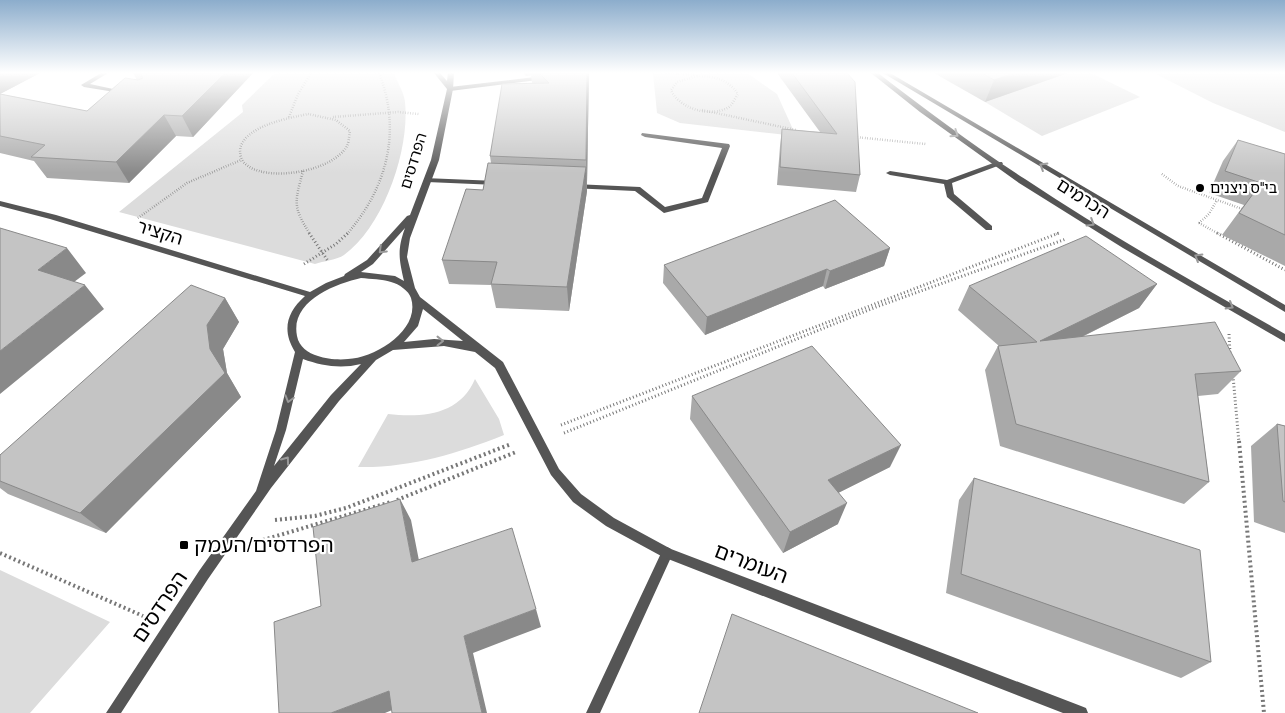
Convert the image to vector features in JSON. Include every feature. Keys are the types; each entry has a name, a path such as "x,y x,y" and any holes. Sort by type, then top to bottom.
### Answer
{"street":[{"name":"הפרדסים","path":"410,288 403,258 406,238 434,160 446,106"},
{"name":"הכרמים","path":"915,106 999,164 1089,222 1285,338"},
{"name":"הכרמים","path":"942,106 1285,309"},
{"path":"567,186 637,189 664,210 705,200 726,146 645,135"},
{"path":"890,173 948,182 999,164"},
{"path":"427,180 507,183"},
{"path":"948,182 950,195 989,228"},
{"name":"הקציר","path":"0,204 116,236 311,295"},
{"name":"הפרדסים","path":"341,280 370,262 414,213"},
{"path":"381,275 398,280 410,288 418,300 419,312 415,324 407,336 394,347 372,358 352,363 331,364 313,359 300,351 292,340 291,325 298,309 311,295 341,280 381,275"},
{"name":"העומרים","path":"418,300 485,352 498,365 555,472 577,498 610,522 667,553 1081,713"},
{"name":"העומרים","path":"394,347 436,341 457,342 485,352"},
{"name":"הפרדסים","path":"257,499 283,421 300,351"},
{"name":"הפרדסים","path":"113,713 257,499 320,415 372,358"},
{"path":"594,713 667,553"}],"path":[{"path":"289,117 293,106"},
{"path":"304,264 321,252 333,247 346,235 372,196 387,156 390,106"},
{"path":"686,106 804,131"},
{"path":"702,110 714,110 727,106"},
{"path":"332,117 344,123 350,131 347,145 338,155 322,164 303,171 283,174 264,173 249,168 241,160 239,150 244,140 256,130 289,117 308,114 332,117 390,112 443,116"},
{"path":"853,137 930,144"},
{"path":"116,236 161,198 202,173 241,160"},
{"path":"303,171 295,203 300,219 341,280"},
{"path":"1162,174 1178,186 1251,213"},
{"path":"1195,228 1209,214 1217,200"},
{"path":"258,542 309,525 396,501 537,439 1089,222"},
{"path":"1199,223 1285,270"},
{"path":"241,523 315,516 346,508 537,439 1017,254 1100,228"},
{"path":"1226,304 1231,362"},
{"path":"1232,372 1264,713"},
{"path":"0,553 170,628"}],"shaded area":[{"path":"242,106 405,106 403,142 391,185 371,225 358,242 344,255 315,264 119,212 243,112"},
{"path":"656,106 783,106 796,136 680,123 657,113"},
{"path":"992,106 1117,106 1042,136"},
{"path":"1221,106 1285,106 1285,132"},
{"path":"475,379 499,419 504,435 433,458 396,465 358,467 388,414 427,414 450,407 460,400"},
{"path":"0,570 110,622 30,713 0,713"}],"building":[{"path":"0,106 63,106 87,111 92,106 192,106 182,116 164,115 116,162 31,157 45,145 0,136"},
{"path":"498,106 587,106 586,160 490,156"},
{"path":"817,106 856,106 860,175 780,167 782,129 837,134"},
{"path":"1238,140 1285,154 1285,235 1239,213 1261,183 1225,171"},
{"path":"488,163 586,167 567,287 491,284 497,262 442,260 466,189 483,190"},
{"path":"835,200 890,248 830,271 827,269 707,317 664,265"},
{"path":"0,228 67,248 38,270 85,285 0,351"},
{"path":"1086,236 1157,284 1040,341 1215,322 1241,371 1195,374 1209,482 1016,424 998,346 1037,342 969,286"},
{"path":"191,285 225,298 207,325 210,349 225,373 80,513 0,481 0,455"},
{"path":"812,346 901,445 828,480 847,503 790,532 692,396"},
{"path":"1277,424 1285,426 1285,502 1283,501"},
{"path":"974,478 1200,550 1211,662 961,574"},
{"path":"400,499 412,562 512,528 536,609 464,636 482,713 392,713 389,691 331,713 279,713 274,622 321,606 313,527"},
{"path":"732,614 978,713 699,713"}],"place":[{"name":"בי\"ס ניצנים","path":"1200,188"},
{"name":"הפרדסים/העמק","path":"184,545"}]}
